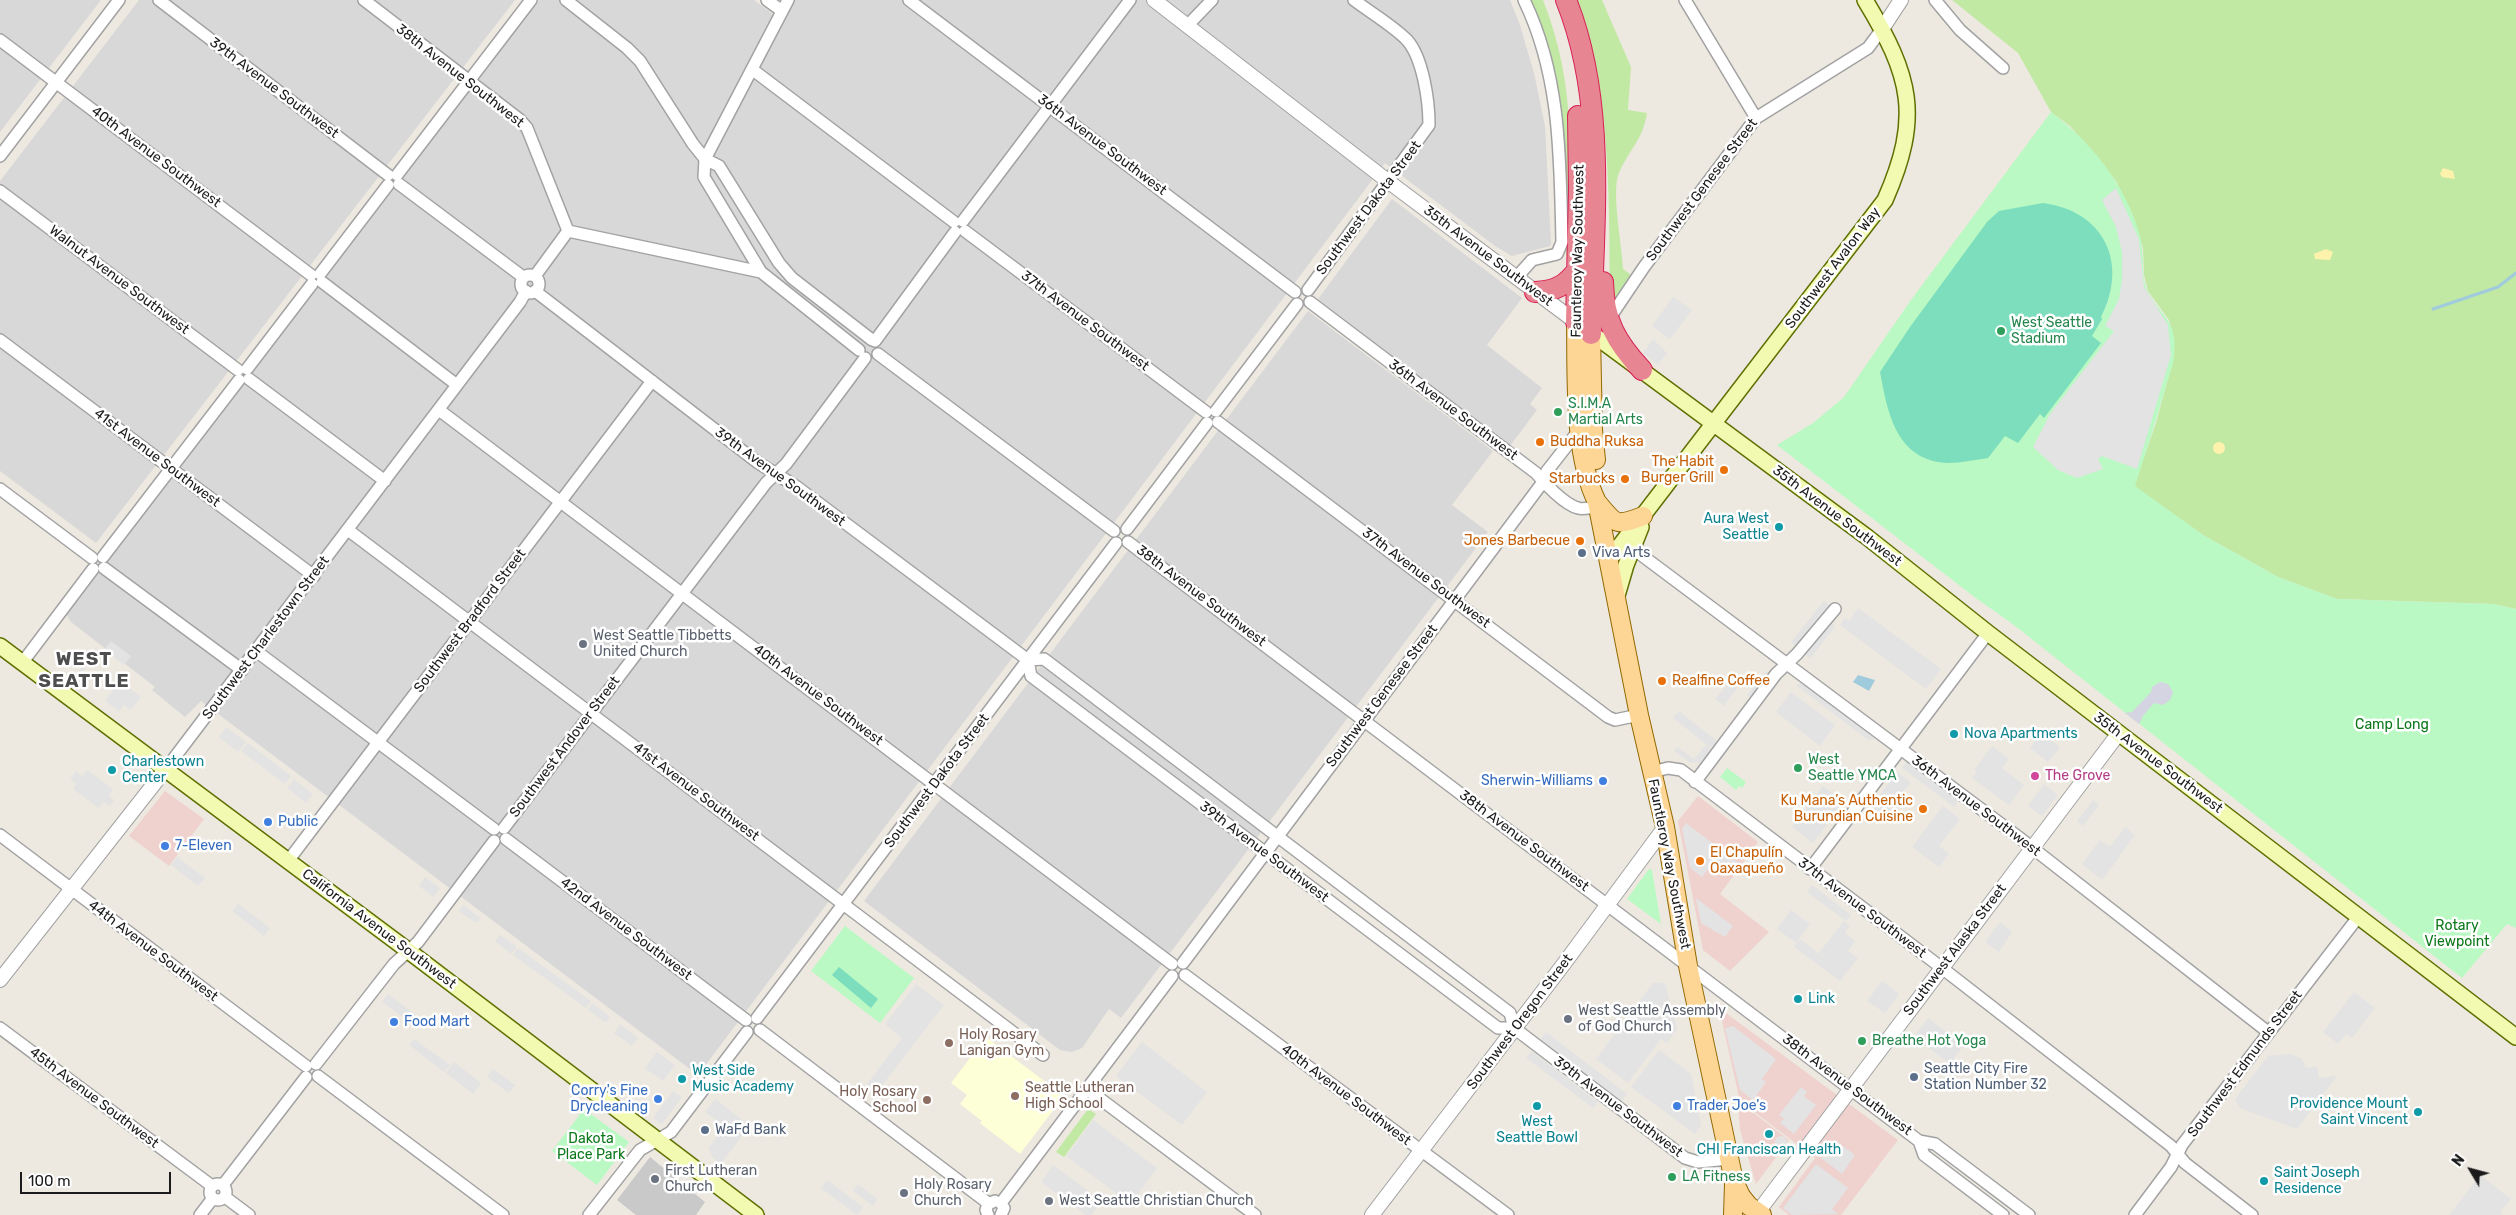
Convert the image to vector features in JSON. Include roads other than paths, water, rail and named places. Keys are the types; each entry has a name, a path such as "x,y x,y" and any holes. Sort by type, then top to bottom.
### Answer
{"highway":[{"name":"Fauntleroy Way Southwest","path":"1553,0 1564,28 1571,58 1579,124 1578,269 1584,328"},
{"name":"Fauntleroy Way Southwest","path":"1566,0 1584,56 1588,77 1594,147 1594,204 1584,328"},
{"path":"1594,204 1602,244 1603,286 1608,321 1621,348 1642,370"},
{"path":"1535,292 1559,288 1570,281 1578,269"}],"main road":[{"name":"Southwest Avalon Way","path":"1616,601 1629,542 1647,510 1871,219 1885,200 1895,177 1903,154 1906,133 1904,80 1882,29 1865,0"},
{"name":"35th Avenue Southwest","path":"1584,328 1867,537 1988,633 2516,1037"},
{"name":"Fauntleroy Way Southwest","path":"1584,328 1580,428 1588,484 1597,504 1639,715 1664,827 1688,966 1734,1181 1741,1196 1759,1214"},
{"name":"Fauntleroy Way Southwest","path":"1584,328 1592,430 1599,482 1597,504"},
{"path":"1597,504 1617,523 1623,524 1647,510"},
{"name":"Southwest Avalon Way","path":"1608,561 1629,542"},
{"name":"California Avenue Southwest","path":"0,646 408,951 756,1215"},
{"path":"1733,1215 1734,1181"}],"street":[{"path":"0,156 118,0"},
{"name":"39th Avenue Southwest","path":"160,0 393,180 529,277"},
{"name":"38th Avenue Southwest","path":"364,0 519,119 527,128 568,231"},
{"path":"22,663 531,0"},
{"path":"566,0 627,48 640,61 693,144 705,159 719,166 779,263 788,273 873,340 879,349 878,354 871,359 862,354 761,272 704,177 705,159 788,0"},
{"path":"767,0 782,12"},
{"name":"36th Avenue Southwest","path":"909,0 1295,292"},
{"path":"862,354 862,342 873,340 1130,0"},
{"name":"35th Avenue Southwest","path":"1154,0 1389,182 1584,328"},
{"path":"1187,26 1212,0"},
{"name":"Southwest Dakota Street","path":"1308,290 1429,125 1429,113 1420,64 1414,51 1406,39 1354,0"},
{"name":"Fauntleroy Way Southwest","path":"1516,278 1532,260 1557,254 1562,242 1556,112 1547,62 1524,0"},
{"path":"1685,0 1756,118"},
{"name":"Southwest Genesee Street","path":"1608,321 1644,267 1756,118 1868,48 1901,0"},
{"path":"1935,0 1960,30 2002,68"},
{"name":"40th Avenue Southwest","path":"0,40 457,385"},
{"name":"37th Avenue Southwest","path":"753,70 1456,600 1608,717 1615,720 1639,715"},
{"name":"Walnut Avenue Southwest","path":"0,190 385,481"},
{"path":"530,291 521,286 568,231 761,272"},
{"path":"1302,288 1308,290 1311,295 1310,302 1304,306 1297,304 1294,298 1295,292 1302,288"},
{"name":"39th Avenue Southwest","path":"530,291 652,381 757,462 776,474 1028,660 1044,659 1510,1013 1514,1028"},
{"name":"Southwest Charlestown Street","path":"0,980 242,670 530,291"},
{"name":"36th Avenue Southwest","path":"1310,302 1536,473 1543,482 1576,508 1597,504"},
{"path":"1126,529 1297,304"},
{"name":"41st Avenue Southwest","path":"0,340 314,576"},
{"name":"Southwest Andover Street","path":"502,832 766,483 786,464 862,354"},
{"path":"878,354 1114,531"},
{"name":"Southwest Bradford Street","path":"288,861 652,381"},
{"name":"40th Avenue Southwest","path":"439,410 1176,968 1186,968 1185,975 1508,1215"},
{"name":"Southwest Genesee Street","path":"1002,1212 1087,1089 1176,968 1456,600 1543,482 1547,471 1580,428"},
{"path":"0,489 242,670"},
{"path":"1120,527 1126,529 1130,535 1122,542 1112,537 1114,531 1120,527"},
{"name":"41st Avenue Southwest","path":"348,530 1043,1055"},
{"name":"38th Avenue Southwest","path":"1122,542 1364,719 1919,1141 1935,1144 2029,1215"},
{"name":"Southwest Dakota Street","path":"589,1215 640,1150 671,1132 750,1023 844,904 1028,660 1122,542"},
{"name":"36th Avenue Southwest","path":"1629,542 1787,664 2032,848 2268,1032"},
{"path":"1695,782 1776,674 1835,609"},
{"path":"1810,869 1988,633"},
{"name":"42nd Avenue Southwest","path":"256,651 502,832 750,1023"},
{"name":"39th Avenue Southwest","path":"1028,660 1031,676 1498,1028 1514,1028 1684,1158 1698,1162 1729,1159"},
{"name":"Southwest Alaska Street","path":"1759,1214 1851,1088 2119,733"},
{"name":"37th Avenue Southwest","path":"1652,772 1673,768 1681,770 1942,968 2171,1146 2185,1163 2252,1215"},
{"name":"Southwest Oregon Street","path":"1372,1215 1608,905 1664,827"},
{"path":"218,1185 227,1190 225,1197 219,1200 213,1198 210,1192 218,1185 394,964 418,942 494,841 501,843 502,832"},
{"name":"44th Avenue Southwest","path":"0,835 309,1069"},
{"name":"Southwest Edmunds Street","path":"2135,1215 2268,1032 2359,916"},
{"path":"750,1023 762,1024 760,1030 988,1209 995,1200 1002,1212"},
{"name":"45th Avenue Southwest","path":"0,1028 218,1185"},
{"path":"309,1069 313,1080 318,1076 503,1215"},
{"path":"1087,1089 1255,1215"},
{"name":"38th Avenue Southwest","path":"1919,1141 1924,1155 2003,1215"},
{"path":"225,1197 249,1215"},
{"path":"200,1215 213,1198"}],"water":[{"path":"1858,675 1875,680 1869,691 1853,682"}],"waterway":[{"path":"2433,309 2498,287 2516,273"}],"place":[{"name":"West Seattle Stadium","path":"2001,331"},
{"name":"S.I.M.A Martial Arts","path":"1558,412"},
{"name":"Buddha Ruksa","path":"1540,442"},
{"name":"The Habit Burger Grill","path":"1724,470"},
{"name":"Starbucks","path":"1625,479"},
{"name":"Aura West Seattle","path":"1779,527"},
{"name":"Jones Barbecue","path":"1580,541"},
{"name":"Viva Arts","path":"1582,553"},
{"name":"West Seattle Tibbetts United Church","path":"583,644"},
{"name":"Realfine Coffee","path":"1662,681"},
{"name":"Nova Apartments","path":"1954,734"},
{"name":"West Seattle YMCA","path":"1798,768"},
{"name":"Charlestown Center","path":"112,770"},
{"name":"The Grove","path":"2035,776"},
{"name":"Sherwin-Williams","path":"1603,781"},
{"name":"Ku Mana’s Authentic Burundian Cuisine","path":"1923,809"},
{"name":"Public","path":"268,822"},
{"name":"7-Eleven","path":"165,846"},
{"name":"El Chapulín Oaxaqueño","path":"1700,861"},
{"name":"Link","path":"1798,999"},
{"name":"West Seattle Assembly of God Church","path":"1568,1019"},
{"name":"Food Mart","path":"394,1022"},
{"name":"Breathe Hot Yoga","path":"1862,1041"},
{"name":"Holy Rosary Lanigan Gym","path":"949,1043"},
{"name":"Seattle City Fire Station Number 32","path":"1914,1077"},
{"name":"West Side Music Academy","path":"682,1079"},
{"name":"Seattle Lutheran High School","path":"1015,1096"},
{"name":"Corry's Fine Drycleaning","path":"658,1099"},
{"name":"Holy Rosary School","path":"927,1100"},
{"name":"West Seattle Bowl","path":"1537,1106"},
{"name":"Trader Joe's","path":"1677,1106"},
{"name":"Providence Mount Saint Vincent","path":"2418,1112"},
{"name":"WaFd Bank","path":"705,1130"},
{"name":"CHI Franciscan Health","path":"1769,1134"},
{"name":"LA Fitness","path":"1672,1177"},
{"name":"First Lutheran Church","path":"655,1179"},
{"name":"Saint Joseph Residence","path":"2264,1181"},
{"name":"Holy Rosary Church","path":"904,1193"},
{"name":"West Seattle Christian Church","path":"1049,1201"}],"district":[{"name":"WEST SEATTLE","path":"84,671"}],"park label":[{"name":"Camp Long","path":"2392,725"},
{"name":"Rotary Viewpoint","path":"2457,934"},
{"name":"Dakota Place Park","path":"591,1148"}]}
